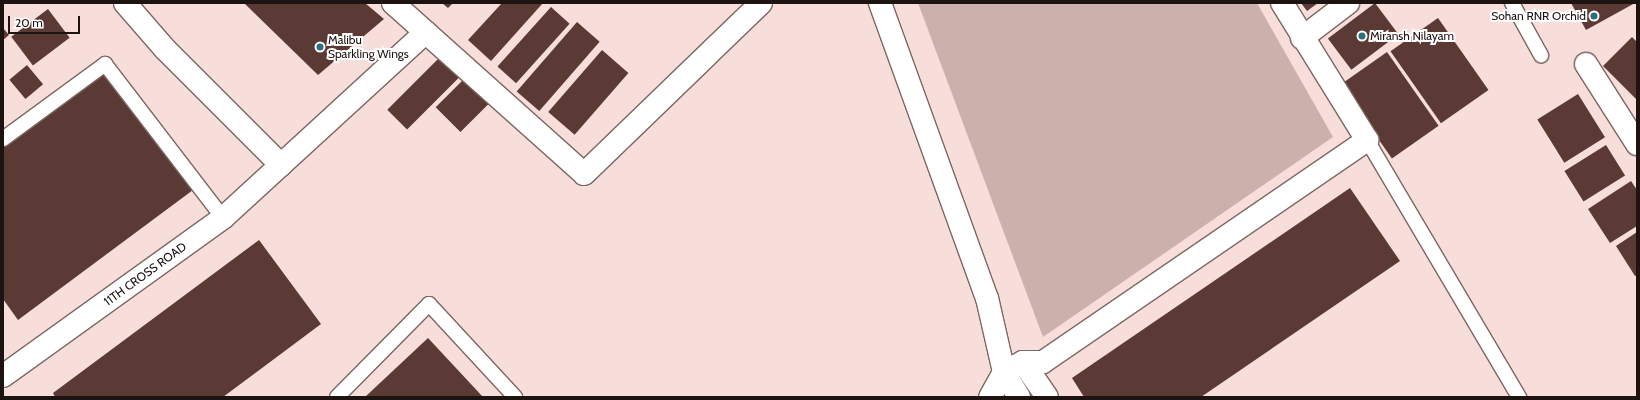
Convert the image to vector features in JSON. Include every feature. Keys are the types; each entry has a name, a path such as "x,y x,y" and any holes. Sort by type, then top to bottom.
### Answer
{"street":[{"path":"125,3 165,49 281,165"},
{"path":"393,3 584,174 761,3"},
{"path":"880,3 988,298 1004,372 1019,397"},
{"path":"990,397 1004,372 1023,362 1043,362 1367,140 1302,38 1282,3"},
{"path":"1302,38 1348,3"},
{"name":"11TH CROSS ROAD","path":"3,376 223,218 426,32"},
{"path":"1586,64 1637,144"},
{"path":"1023,362 1047,397"}],"lane":[{"path":"1512,3 1541,55"},
{"path":"3,139 105,64 223,218"},
{"path":"1367,140 1519,397"},
{"path":"337,397 429,304 515,397"}],"shaded area":[{"path":"918,3 1257,3 1333,137 1043,337"}],"building":[{"name":"Malibu Sparkling Wings","path":"244,3 365,3 384,19 318,75"},
{"path":"442,3 453,3 448,8"},
{"path":"502,3 543,3 491,61 468,40"},
{"path":"1301,3 1318,3 1307,11"},
{"name":"Miransh Nilayam","path":"1375,3 1398,34 1351,70 1328,39"},
{"name":"Sohan RNR Orchid","path":"1571,3 1635,3 1586,30"},
{"path":"551,7 570,24 516,83 497,66"},
{"path":"48,9 70,38 33,65 11,37"},
{"path":"1438,18 1488,90 1441,123 1390,51"},
{"path":"577,22 600,42 539,111 517,91"},
{"path":"3,28 9,35 3,40"},
{"path":"1632,37 1637,42 1637,100 1603,66"},
{"path":"602,50 628,73 575,135 548,112"},
{"path":"1387,52 1439,126 1392,158 1340,85"},
{"path":"441,56 461,76 407,130 387,110"},
{"path":"27,65 43,84 25,99 9,80"},
{"path":"105,70 193,190 18,320 3,299 3,146"},
{"path":"464,79 489,104 460,132 436,107"},
{"path":"1578,94 1605,137 1564,163 1537,119"},
{"path":"1606,145 1625,176 1584,201 1564,171"},
{"path":"1631,181 1637,190 1637,226 1610,243 1588,209"},
{"path":"1350,188 1400,261 1201,397 1084,397 1072,378"},
{"path":"1637,232 1637,275 1635,276 1616,246"},
{"path":"259,240 321,324 223,397 55,397 53,393"},
{"path":"428,338 483,397 365,397"}],"place":[{"name":"Sohan RNR Orchid","path":"1594,16"},
{"name":"Miransh Nilayam","path":"1362,36"},
{"name":"Malibu Sparkling Wings","path":"320,47"}]}
